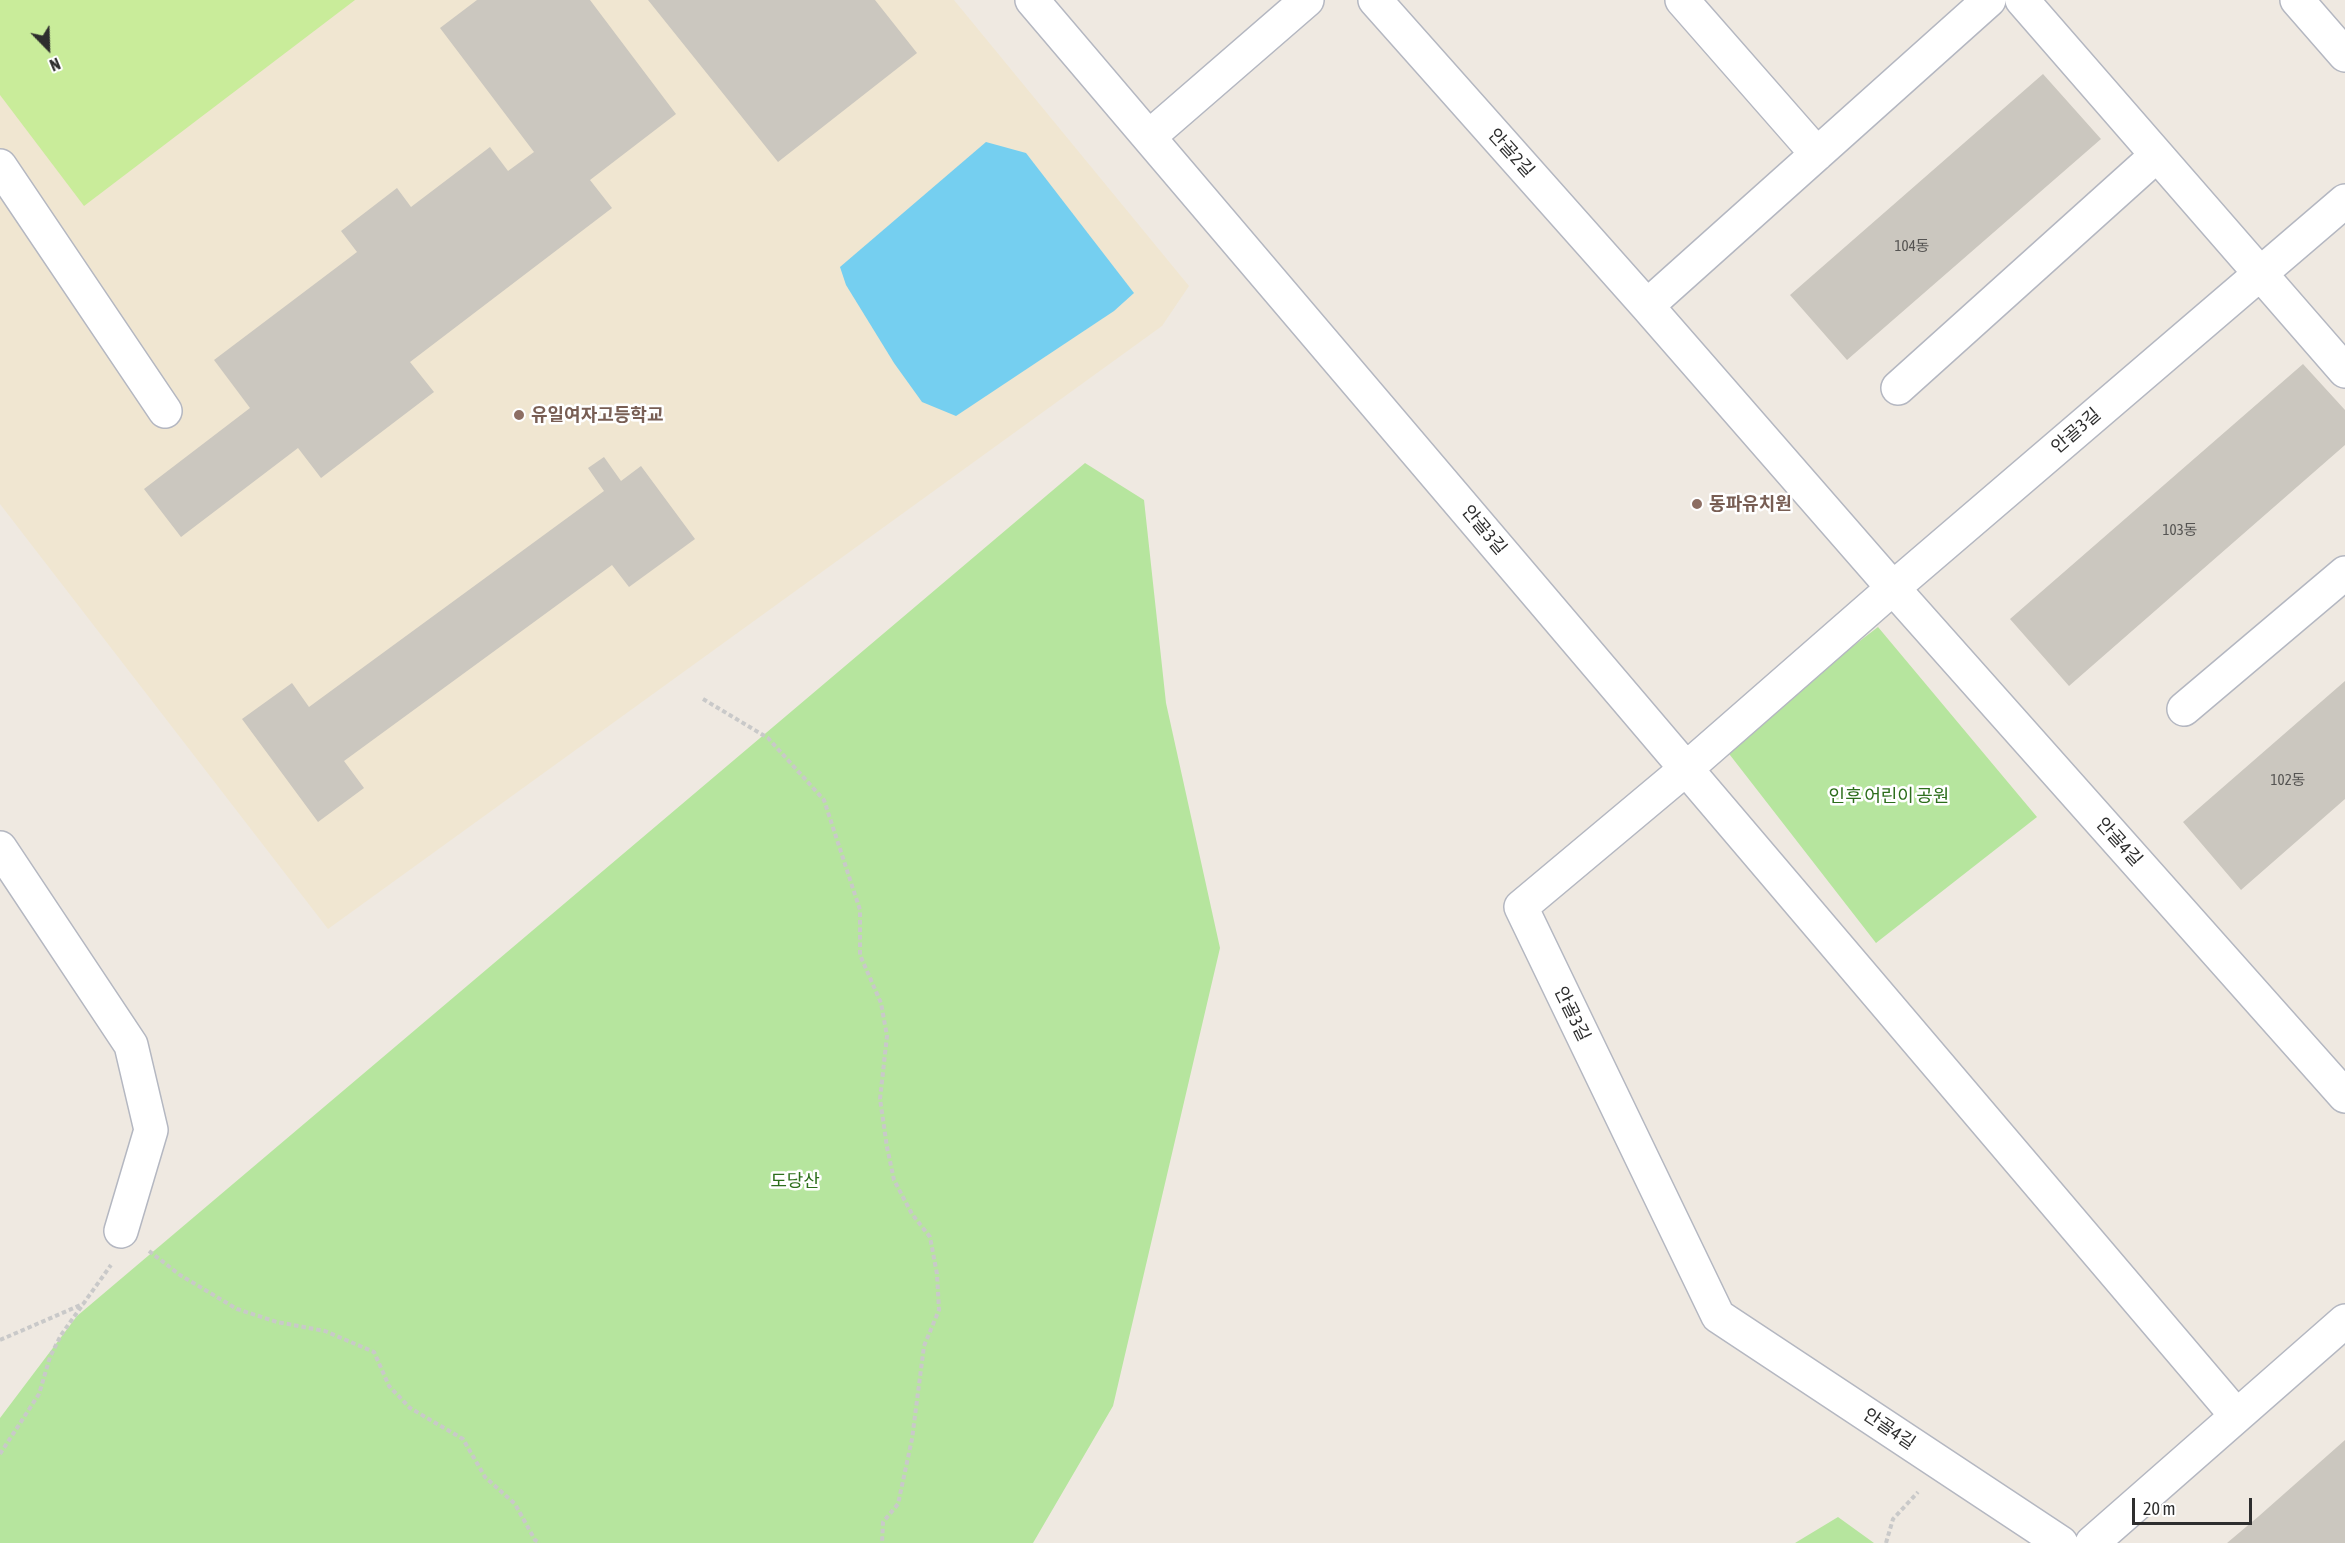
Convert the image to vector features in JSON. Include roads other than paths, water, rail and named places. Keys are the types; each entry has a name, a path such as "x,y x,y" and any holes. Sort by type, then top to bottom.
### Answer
{"street":[{"path":"1032,0 1150,136 1307,0"},
{"name":"안골2길","path":"1376,0 1647,306"},
{"path":"1682,0 1816,154"},
{"path":"1893,588 1647,306 1989,0"},
{"path":"2022,0 2345,371"},
{"path":"2298,0 2345,55"},
{"name":"안골3길","path":"1150,136 2236,1415"},
{"path":"1898,388 2157,155"},
{"path":"0,166 165,411"},
{"name":"안골3길","path":"1718,1316 1521,907 1687,768 1893,588 2345,201"},
{"path":"2184,709 2345,573"},
{"name":"안골4길","path":"1893,588 2345,1096"},
{"path":"0,848 131,1045 151,1130 121,1231"},
{"name":"안골4길","path":"1718,1316 2061,1543"},
{"path":"2092,1543 2345,1321"}],"water":[{"path":"986,142 1026,153 1134,293 1114,311 956,416 922,402 894,363 846,285 840,267"}],"place":[{"name":"유일여자고등학교","path":"519,415"},
{"name":"동파유치원","path":"1697,504"}],"park label":[{"name":"인후 어린이 공원","path":"1889,796"},
{"name":"도당산","path":"795,1181"}]}
